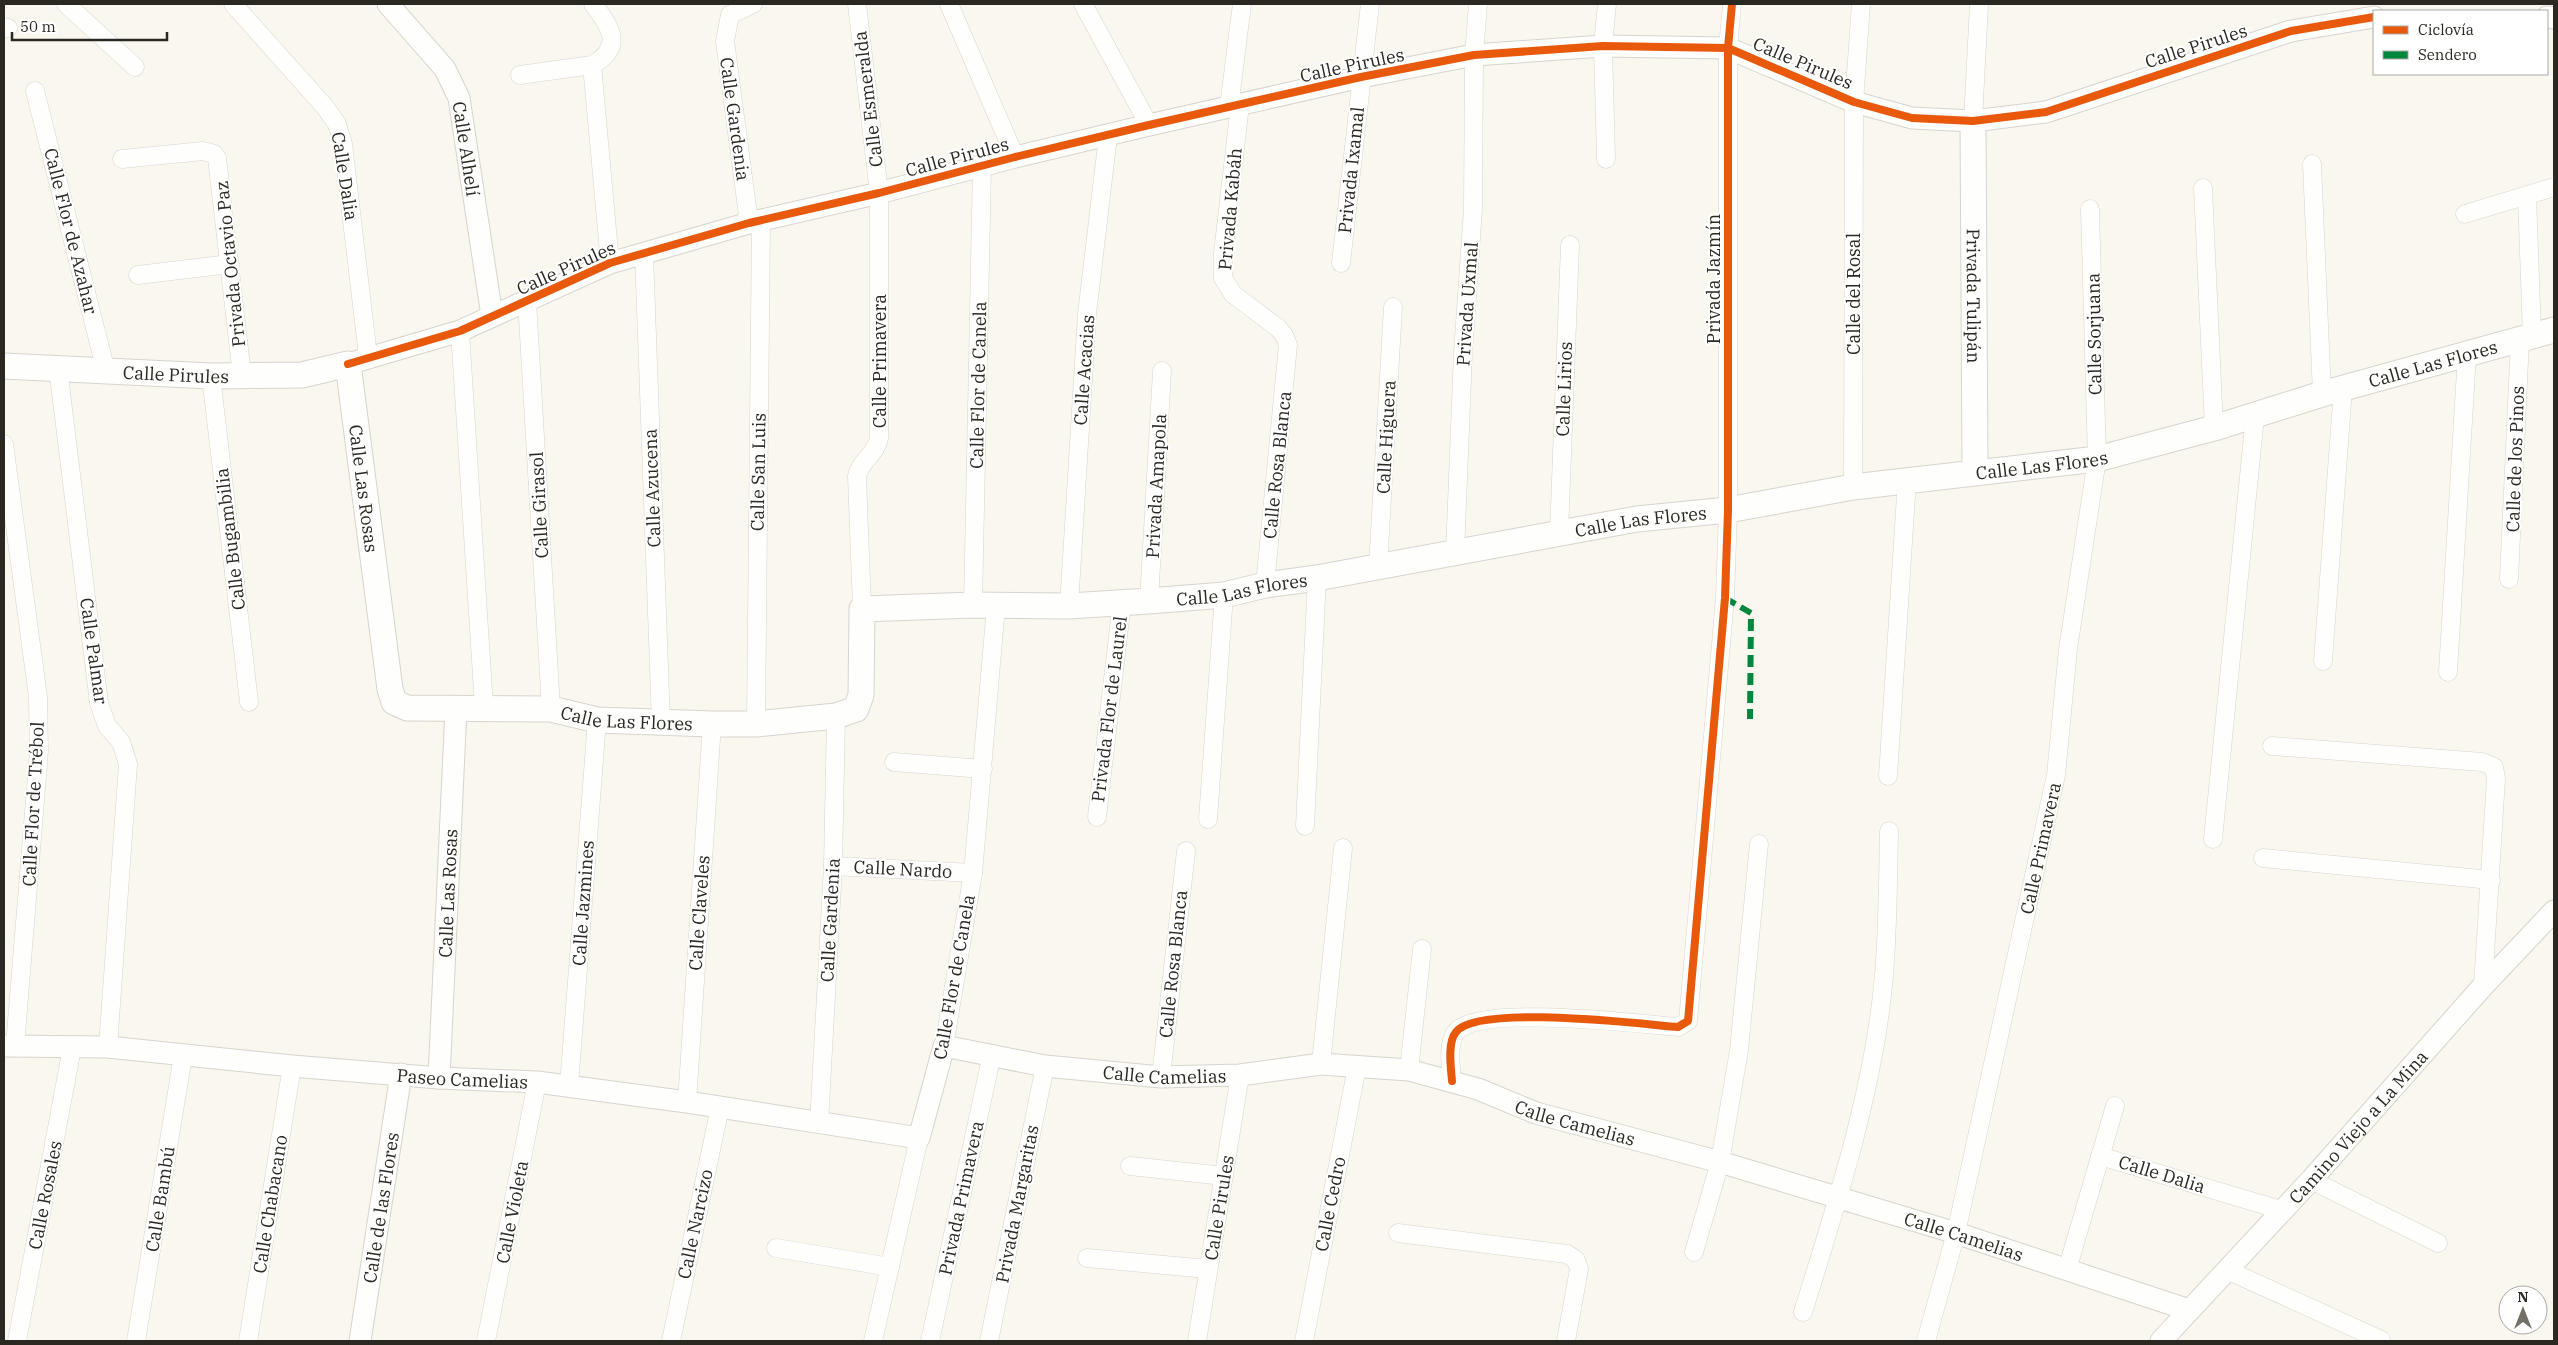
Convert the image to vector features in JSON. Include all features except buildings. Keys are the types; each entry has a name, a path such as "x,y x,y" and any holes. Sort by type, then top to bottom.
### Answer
{"main road":[{"name":"Privada Tulipán","path":"1973,121 1975,471"},
{"name":"Calle Las Flores","path":"862,609 985,605 1069,606 1224,594 1265,585 1317,578 1637,519 1728,510 1853,487 1906,480 2097,459 2214,428 2333,391 2535,335"},
{"name":"Calle Pirules","path":"4,366 210,376 302,375 358,360"},
{"name":"Calle Las Rosas","path":"358,360 390,690 394,702"},
{"name":"Calle Primavera","path":"859,703 862,609"},
{"name":"Calle Las Flores","path":"394,702 407,708 484,707 551,709 574,712 597,720 712,724 756,724 836,716 856,709 859,703"}],"street":[{"path":"66,4 135,68"},
{"name":"Calle Dalia","path":"233,4 325,107 336,124 343,144 358,360"},
{"name":"Calle Alhelí","path":"388,4 445,69 459,98 492,316"},
{"path":"520,75 592,65 609,52 612,44 608,24 592,4"},
{"path":"726,9 753,4"},
{"name":"Calle Esmeralda","path":"856,4 879,193"},
{"path":"949,4 1015,157"},
{"path":"1083,4 1149,125"},
{"path":"1227,4 1239,25"},
{"name":"Privada Kabáh","path":"1242,4 1223,253 1223,278 1232,294 1278,328 1284,335 1288,345"},
{"name":"Privada Ixamal","path":"1341,262 1370,4"},
{"name":"Privada Uxmal","path":"1455,553 1463,353 1473,209 1474,56 1478,4"},
{"path":"1606,159 1603,46 1607,4"},
{"path":"1728,48 1732,4"},
{"name":"Calle del Rosal","path":"1853,487 1854,102 1861,4"},
{"path":"1973,121 1979,4"},
{"name":"Calle Gardenia","path":"726,9 725,41 755,222"},
{"name":"Calle Pirules","path":"358,360 460,331 610,263 755,222 1149,125 1362,78 1474,56 1603,46 1728,48 1854,102 1912,118 1973,121 2046,112 2291,31 2373,17"},
{"name":"Privada Jazmín","path":"1452,1081 1451,1047 1454,1034 1461,1027 1476,1021 1559,1017 1678,1027 1688,1021 1725,598 1728,510 1728,48"},
{"path":"592,65 610,263"},
{"name":"Calle Flor de Azahar","path":"35,90 106,370"},
{"name":"Calle Acacias","path":"1069,606 1087,314 1108,136"},
{"name":"Privada Octavio Paz","path":"122,159 203,151 214,154 219,162 242,375"},
{"path":"2312,164 2333,391 2323,661"},
{"name":"Calle Flor de Canela","path":"873,1341 918,1138 944,1046 973,873 983,769 985,605 982,166"},
{"path":"2465,214 2554,186"},
{"path":"2203,188 2214,428"},
{"name":"Calle Primavera","path":"862,609 858,476 879,438 879,193"},
{"name":"Calle de los Pinos","path":"2510,579 2535,335 2527,195"},
{"name":"Calle Sorjuana","path":"2090,209 2097,459"},
{"name":"Calle San Luis","path":"755,222 756,724"},
{"name":"Calle Lirios","path":"1559,533 1570,245"},
{"name":"Calle Azucena","path":"644,253 661,723"},
{"path":"138,275 230,264"},
{"name":"Calle Girasol","path":"528,301 551,709"},
{"name":"Calle Higuera","path":"1378,567 1393,307"},
{"path":"460,331 484,707"},
{"name":"Calle Rosa Blanca","path":"1265,585 1288,345"},
{"path":"2448,672 2467,354"},
{"name":"Calle Palmar","path":"58,368 99,703 107,726 121,742 128,764 108,1047"},
{"name":"Privada Amapola","path":"1149,601 1162,370"},
{"name":"Calle Bugambilia","path":"210,376 249,702"},
{"path":"2213,839 2254,416"},
{"name":"Calle Flor de Trébol","path":"4,444 38,697 40,751 9,1046"},
{"name":"Calle Primavera","path":"1926,1341 1956,1233 2056,776 2068,649 2097,459"},
{"path":"1888,776 1906,480"},
{"path":"1305,826 1317,578"},
{"path":"1208,819 1224,594"},
{"name":"Privada Flor de Laurel","path":"1097,817 1122,602"},
{"name":"Calle Las Rosas","path":"439,1078 456,708"},
{"name":"Calle Gardenia","path":"819,1124 833,866 836,716"},
{"name":"Calle Jazmines","path":"569,1086 597,720"},
{"name":"Calle Claveles","path":"687,1102 712,724"},
{"path":"2272,746 2488,763 2494,767 2496,779 2483,986"},
{"path":"894,762 983,769"},
{"path":"1803,1312 1838,1199 1871,1064 1884,975 1889,831"},
{"path":"1694,1252 1720,1162 1739,1050 1759,844"},
{"path":"1321,1064 1343,848"},
{"name":"Calle Rosa Blanca","path":"1161,1077 1186,852"},
{"path":"2263,858 2490,880"},
{"name":"Calle Nardo","path":"833,866 973,873"},
{"name":"Camino Viejo a La Mina","path":"2162,1341 2281,1210 2311,1180 2483,986 2551,919"},
{"path":"1409,1070 1422,949"},
{"name":"Paseo Camelias","path":"9,1046 108,1047 184,1056 439,1078 537,1082 687,1102 918,1138"},
{"name":"Calle Camelias","path":"944,1046 992,1054 1044,1066 1161,1077 1240,1075 1321,1064 1409,1070 1478,1089 1536,1113 1720,1162 1956,1233 2189,1310"},
{"name":"Calle Rosales","path":"17,1341 72,1048"},
{"name":"Privada Primavera","path":"930,1341 992,1054"},
{"name":"Calle Bambú","path":"136,1341 184,1056"},
{"name":"Calle Chabacano","path":"248,1341 292,1066"},
{"name":"Privada Margaritas","path":"989,1341 1044,1066"},
{"name":"Calle Cedro","path":"1304,1341 1356,1067"},
{"name":"Calle de las Flores","path":"360,1341 401,1074"},
{"name":"Calle Pirules","path":"1197,1341 1240,1075"},
{"name":"Calle Violeta","path":"486,1341 537,1082"},
{"path":"2100,1156 2115,1106"},
{"name":"Calle Narcizo","path":"671,1341 720,1107"},
{"name":"Calle Dalia","path":"2066,1270 2100,1156 2281,1210"},
{"path":"1130,1166 1224,1176"},
{"path":"2311,1180 2438,1243"},
{"path":"1398,1233 1567,1254 1576,1260 1580,1269 1566,1341"},
{"path":"776,1248 890,1267"},
{"path":"1087,1258 1208,1270"},
{"path":"2227,1270 2382,1340"}],"marked path":[{"path":"1725,598 1751,613 1750,719"}],"cycle path":[{"path":"1452,1081 1451,1042 1456,1032 1470,1024 1495,1019 1526,1017 1597,1020 1678,1027 1688,1021 1725,598 1728,510 1728,48 1732,4"},
{"path":"348,364 460,331 610,263 749,223 879,193 1015,157 1149,125 1361,77 1474,55 1603,46 1728,48 1854,102 1912,118 1973,121 2046,112 2291,31 2373,17"}]}
